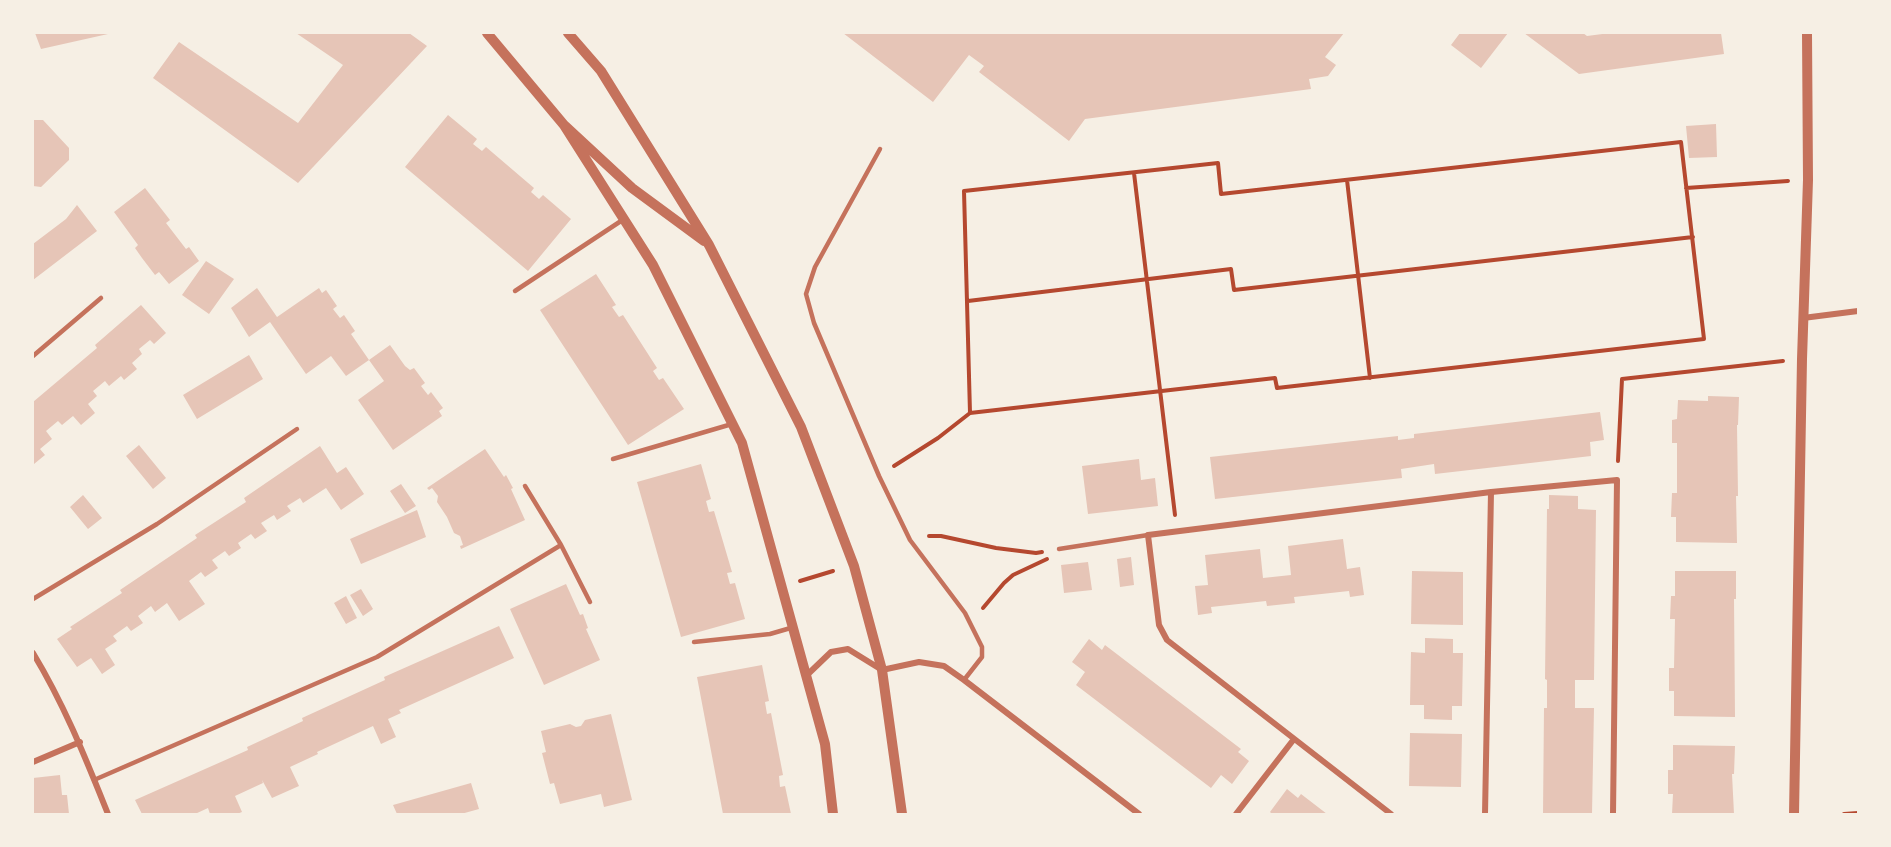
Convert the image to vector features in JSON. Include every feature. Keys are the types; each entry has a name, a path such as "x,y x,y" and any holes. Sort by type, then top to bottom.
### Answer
{"street":[{"path":"487,33 564,125 632,188 709,245"},
{"path":"568,33 601,71 709,245 801,427 854,566 882,670 902,814"},
{"path":"1794,814 1802,359 1808,180 1807,33"},
{"path":"564,125 653,266 742,443 825,744 833,814"},
{"path":"1803,318 1858,310"},
{"path":"1391,814 1167,640 1159,625 1148,535 1491,492 1617,480 1613,814"},
{"path":"1485,814 1491,492"},
{"path":"807,675 831,652 848,649 882,670 919,662 944,666 1139,814"},
{"path":"33,653 50,680 80,742 108,814"},
{"path":"1236,814 1294,739"},
{"path":"33,762 80,742"}],"lane":[{"path":"880,149 815,267 806,294 814,323 879,476 910,540 971,624 982,647 982,657 964,680"},
{"path":"515,291 624,219"},
{"path":"33,356 101,298"},
{"path":"613,459 732,424"},
{"path":"33,599 157,524 297,429"},
{"path":"525,486 561,545 590,602"},
{"path":"1059,549 1148,535"},
{"path":"94,780 377,657 561,545"},
{"path":"694,642 770,634 794,627"}],"path":[{"path":"879,476 938,438 970,413 1275,378 1276,388 1704,339 1681,142 1221,194 1218,163 964,191 970,413"},
{"path":"1134,173 1177,533"},
{"path":"1347,180 1370,378"},
{"path":"1686,188 1808,180"},
{"path":"968,301 1231,269 1234,290 1693,237"},
{"path":"1617,480 1622,379 1802,359"},
{"path":"910,540 926,536 941,536 996,548 1036,553 1059,549"},
{"path":"971,624 1004,583 1028,566 1045,561 1059,549"},
{"path":"782,587 854,566"},
{"path":"1844,814 1858,813"}],"building":[{"path":"35,33 108,33 108,34 41,49"},
{"path":"296,33 409,33 427,46 298,183 153,78 179,42 298,123 343,65"},
{"path":"843,33 1344,33 1325,57 1336,65 1328,76 1309,79 1311,89 1085,119 1069,141 979,72 984,66 969,55 933,102"},
{"path":"1460,33 1508,33 1481,68 1451,45"},
{"path":"1524,33 1583,33 1587,36 1610,33 1721,33 1724,54 1579,74"},
{"path":"448,115 477,139 473,144 482,151 486,147 534,188 531,192 539,199 543,195 571,219 528,271 405,167"},
{"path":"33,120 43,120 69,148 69,160 41,187 33,186"},
{"path":"1716,124 1717,157 1689,158 1686,126"},
{"path":"145,188 170,220 166,223 186,249 189,247 199,261 169,284 159,272 155,275 142,258 135,248 138,245 114,212"},
{"path":"77,205 97,231 33,280 33,244 66,219"},
{"path":"206,261 234,279 209,314 182,295"},
{"path":"596,274 616,305 612,307 619,317 623,315 657,368 653,371 659,380 663,378 684,409 628,445 540,310"},
{"path":"257,288 277,317 319,288 322,293 326,290 337,306 333,309 340,318 344,315 355,331 351,334 369,360 346,376 331,356 306,374 270,322 249,337 231,308"},
{"path":"141,305 166,333 154,344 150,340 139,349 142,354 132,363 137,369 124,380 121,376 109,386 105,381 93,391 97,396 88,404 95,413 81,425 73,416 62,425 58,421 46,431 52,439 40,449 45,455 34,464 33,402 97,348 95,345"},
{"path":"390,345 405,366 410,370 414,368 425,383 421,386 428,395 431,392 443,408 439,411 442,416 393,450 358,400 384,381 369,360"},
{"path":"249,355 263,379 197,419 183,395"},
{"path":"1708,396 1739,397 1737,543 1676,542 1676,517 1671,517 1672,493 1677,493 1677,443 1672,443 1672,420 1677,419 1678,400 1708,401"},
{"path":"1600,412 1604,440 1590,442 1591,456 1435,474 1434,464 1401,469 1402,478 1215,499 1210,457 1398,436 1398,440 1414,438 1414,434"},
{"path":"139,445 166,478 153,489 126,456"},
{"path":"320,446 337,473 346,467 364,494 341,510 326,488 303,503 300,498 287,506 291,511 277,520 274,515 261,523 267,531 255,539 251,534 238,543 241,548 229,556 225,551 212,560 218,568 205,577 201,572 189,581 205,604 179,621 167,603 155,612 151,606 138,616 143,623 131,631 127,626 113,636 117,641 105,649 115,665 102,674 91,658 77,667 57,639 72,629 70,627 122,593 120,590 197,538 195,535 246,502 244,498"},
{"path":"485,449 504,477 506,475 525,520 461,549 460,546 463,545 460,536 454,533 437,502 438,496 432,488 429,490 427,488"},
{"path":"1139,459 1141,480 1155,478 1158,506 1088,514 1082,466"},
{"path":"701,464 711,499 706,501 709,512 714,511 732,572 727,573 730,584 735,583 745,619 681,637 637,482"},
{"path":"401,484 416,506 405,513 390,491"},
{"path":"83,495 102,518 88,529 70,507"},
{"path":"1549,495 1578,496 1578,509 1596,510 1594,680 1575,680 1575,708 1594,708 1592,814 1543,814 1544,708 1547,708 1547,680 1545,679"},
{"path":"417,510 426,537 361,564 350,539"},
{"path":"1343,539 1347,569 1360,567 1364,595 1350,597 1349,591 1294,597 1295,603 1267,606 1266,601 1211,607 1212,613 1198,615 1195,586 1208,585 1205,555 1260,549 1263,578 1291,575 1288,546"},
{"path":"1131,557 1134,585 1120,587 1117,559"},
{"path":"1088,562 1092,590 1064,593 1061,565"},
{"path":"1412,571 1463,572 1463,625 1411,624"},
{"path":"1675,571 1736,571 1736,599 1734,599 1735,717 1674,716 1674,691 1669,691 1669,668 1674,668 1675,619 1670,619 1671,596 1675,596"},
{"path":"566,584 580,615 583,614 588,628 586,629 600,660 544,685 510,609"},
{"path":"361,589 373,609 363,616 350,595"},
{"path":"346,596 357,618 346,624 334,603"},
{"path":"499,626 514,658 399,710 401,713 388,719 396,737 381,744 373,726 317,752 318,754 290,767 299,786 272,798 262,780 263,783 235,796 242,812 237,814 210,814 208,808 195,814 142,814 135,800 248,750 247,747 303,721 302,718 385,680 384,677"},
{"path":"1425,638 1453,639 1453,653 1463,653 1462,706 1452,706 1452,720 1424,719 1424,705 1410,705 1411,652 1425,653"},
{"path":"1089,639 1102,650 1105,645 1241,749 1238,752 1249,761 1232,784 1221,775 1211,788 1076,685 1085,672 1072,662"},
{"path":"762,665 769,701 765,702 767,714 771,713 783,775 779,776 780,787 785,786 791,814 723,814 697,677"},
{"path":"611,714 632,800 604,807 601,794 560,804 554,783 550,784 542,753 546,752 541,731 570,724 576,727 581,726 585,720"},
{"path":"1410,733 1462,734 1461,787 1409,786"},
{"path":"1673,745 1735,746 1734,774 1732,774 1734,814 1672,814 1673,794 1668,794 1668,770 1673,770"},
{"path":"60,775 62,795 67,795 69,814 33,814 33,778"},
{"path":"471,783 479,809 461,814 397,814 393,805"},
{"path":"1287,789 1298,798 1301,794 1327,814 1272,814 1270,812"}]}
